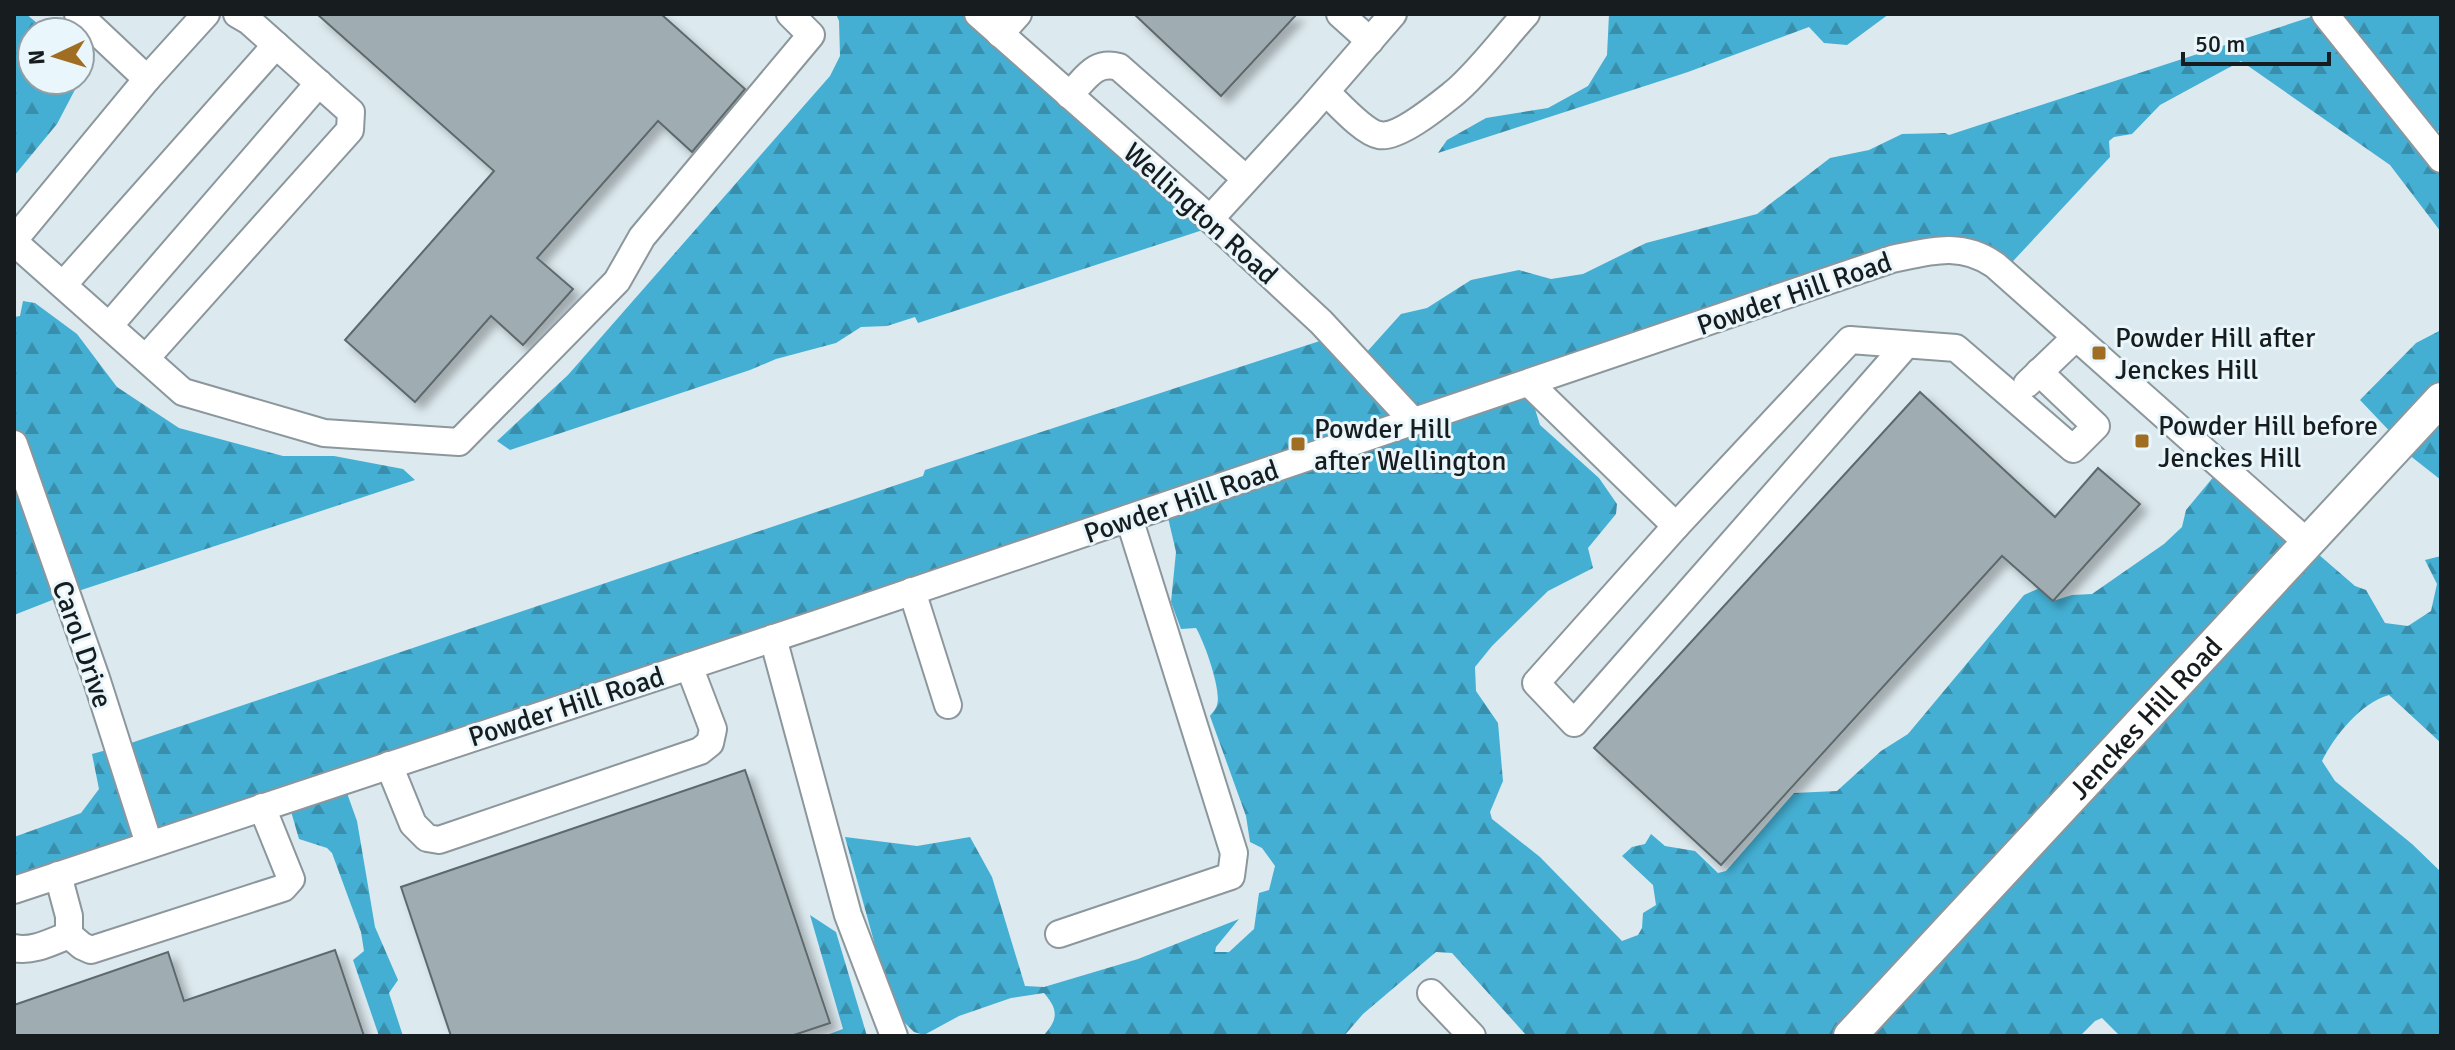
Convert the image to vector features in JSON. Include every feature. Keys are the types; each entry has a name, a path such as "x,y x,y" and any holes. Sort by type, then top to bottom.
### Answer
{"main road":[{"name":"Jenckes Hill Road","path":"1850,1036 2441,399"}],"street":[{"path":"78,14 147,79"},
{"path":"206,14 147,79 14,241 183,392 324,433 459,442 617,281 642,237 811,35 790,14"},
{"path":"146,358 350,130 351,112 249,21 237,14"},
{"name":"Wellington Road","path":"978,14 1210,219 1321,322 1414,422"},
{"path":"1000,34 1018,14"},
{"path":"1340,14 1370,41"},
{"path":"1210,219 1393,14"},
{"path":"1326,92 1369,131 1380,136 1391,134 1455,92 1526,14"},
{"path":"2325,14 2441,159"},
{"path":"63,285 276,45"},
{"path":"1069,95 1099,66 1108,64 1119,67 1246,179"},
{"path":"109,326 319,83"},
{"name":"Powder Hill Road","path":"14,890 773,638 1892,259 1941,250 1965,250 1980,255 2308,543"},
{"path":"2013,397 2076,337"},
{"path":"1906,345 1574,723 1536,683 1676,526 1850,340 1956,348 2073,449 2096,426 2039,372"},
{"path":"1529,383 1676,526"},
{"name":"Carol Drive","path":"14,444 96,678 149,844"},
{"path":"1059,934 1231,876 1234,853 1129,518"},
{"path":"912,591 948,705"},
{"path":"773,638 848,915 894,1036"},
{"path":"389,765 413,824 427,838 439,840 700,751 710,743 713,729 689,666"},
{"path":"58,875 69,916 69,935 91,950 289,884 291,879 262,807"},
{"path":"14,948 35,948 69,935"},
{"path":"1431,993 1472,1036"}],"green space":[{"path":"14,14 26,14 28,16 16,16 16,96 72,96 57,124 14,176"},
{"path":"836,14 985,14 1212,227 918,323 915,317 887,326 861,327 836,343 776,359 510,450 497,441 568,375 830,76 840,56"},
{"path":"1609,14 1889,14 1847,45 1824,43 1809,27 1688,72 1438,153 1447,140 1486,118 1548,108 1588,86 1607,55"},
{"path":"2320,14 2441,14 2441,129 2431,137 2441,151 2441,232 2390,165 2241,61 2160,105 2132,134 2109,141 2110,157 2002,273 1957,250 1528,386 1540,425 1599,478 1617,504 1616,514 1588,548 1593,568 1548,591 1475,667 1476,691 1498,723 1503,781 1490,812 1492,819 1540,857 1622,941 1638,935 1643,913 1656,905 1653,885 1622,856 1632,847 1645,844 1651,834 1665,846 1695,851 1718,873 1726,871 1794,793 1837,791 1881,751 1908,734 2024,595 2042,587 2056,600 2092,594 2164,544 2182,527 2186,510 2220,469 2355,586 2366,590 2385,623 2408,626 2431,611 2437,584 2425,560 2441,556 2441,743 2389,695 2369,705 2350,721 2322,761 2335,781 2441,872 2441,1036 2120,1036 2102,1018 2080,1036 1527,1036 1452,953 1436,952 1363,1014 1344,1036 1043,1036 1055,1015 1044,993 1011,998 959,1016 924,1035 914,1032 902,1020 880,963 845,837 917,846 970,837 992,877 1025,986 1044,987 1138,959 1239,919 1215,952 1229,952 1254,929 1259,893 1269,890 1275,866 1262,848 1250,842 1246,816 1210,716 1218,698 1215,678 1196,628 1181,629 1171,602 1176,552 1166,509 343,782 357,821 375,927 398,980 389,993 403,1036 379,1036 353,960 364,951 361,932 332,853 327,848 299,839 288,801 14,891 14,837 81,813 99,789 92,754 923,476 925,470 1329,338 1365,354 1401,314 1427,308 1471,280 1519,270 1551,279 1583,274 1646,243 1757,214 1830,158 1869,150 1902,134 1949,135"},
{"path":"23,301 35,303 77,334 117,387 179,428 283,456 334,456 403,469 415,480 14,615 14,317 20,316"},
{"path":"2441,330 2441,480 2399,447 2399,441 2360,400 2416,343"},
{"path":"810,915 836,932 867,1036 824,1036 843,1029"}],"building":[{"path":"317,14 661,14 745,89 692,152 658,121 537,258 573,289 523,345 491,316 415,402 345,340 494,171"},
{"path":"1134,14 1297,14 1221,96"},
{"path":"1920,392 2055,517 2098,468 2140,504 2053,601 2002,556 1721,865 1594,748"},
{"path":"745,770 830,1023 791,1036 451,1036 401,887"},
{"path":"335,950 364,1036 14,1036 14,1005 168,952 184,1001"}],"place":[{"name":"Powder Hill after Jenckes Hill","path":"2099,353"},
{"name":"Powder Hill before Jenckes Hill","path":"2142,441"},
{"name":"Powder Hill after Wellington","path":"1298,444"}]}
